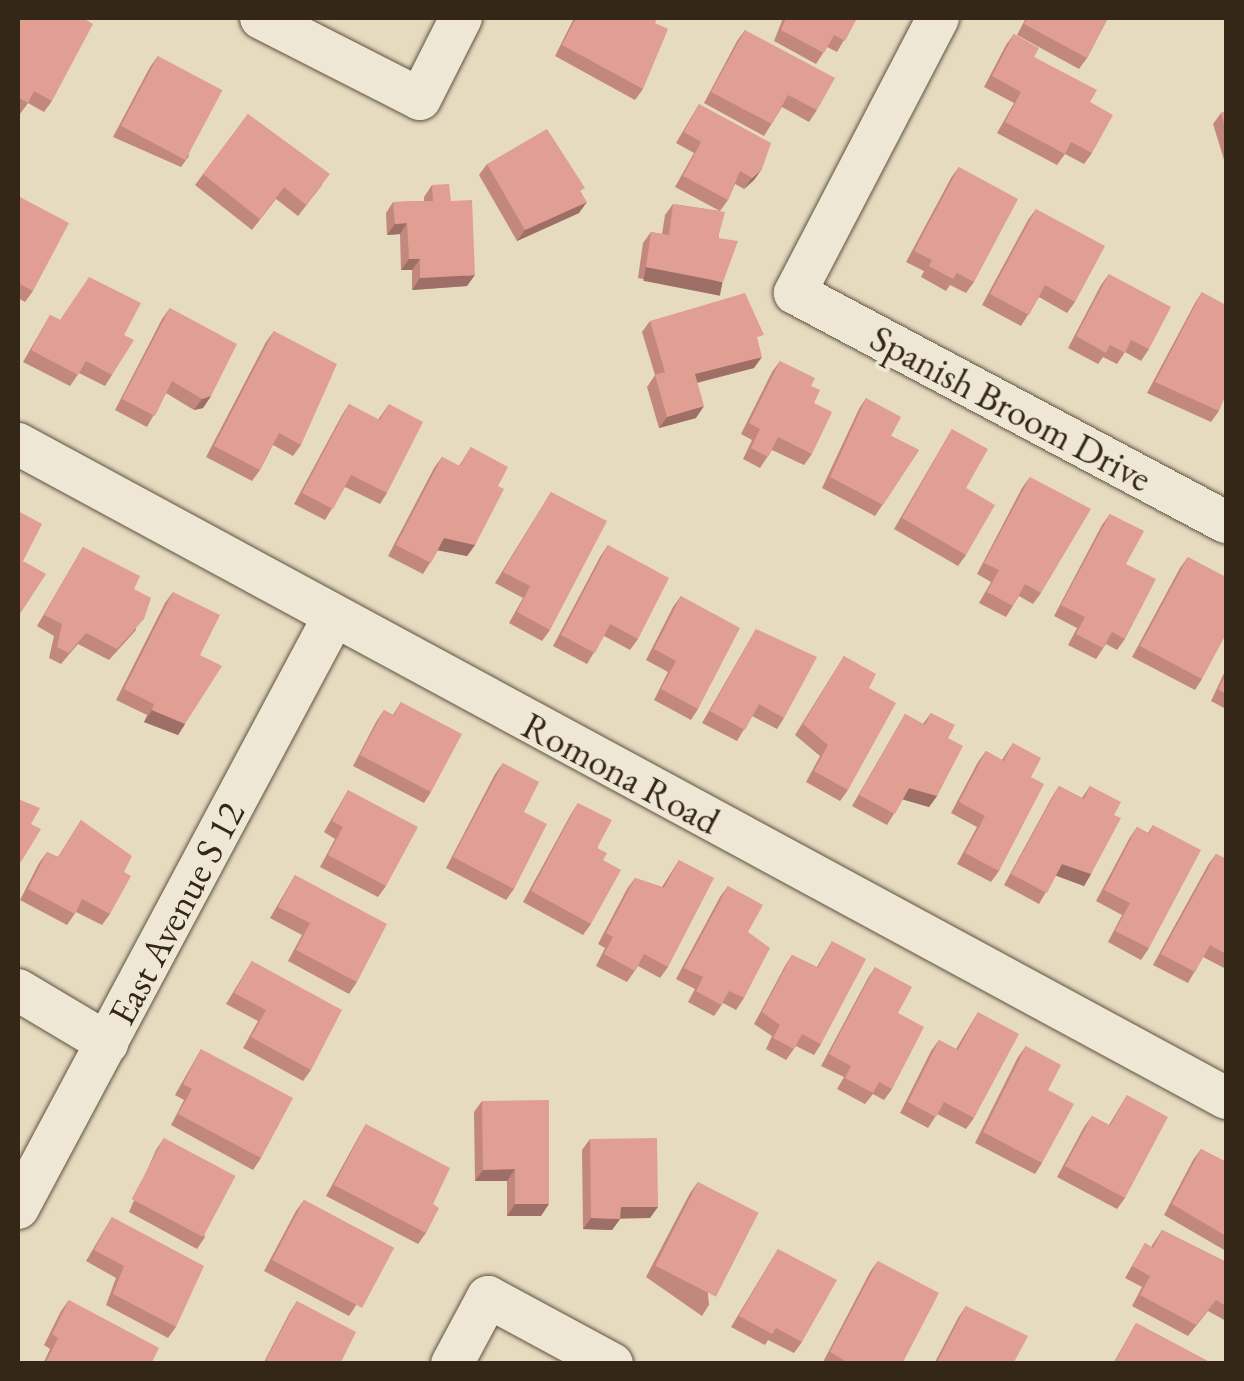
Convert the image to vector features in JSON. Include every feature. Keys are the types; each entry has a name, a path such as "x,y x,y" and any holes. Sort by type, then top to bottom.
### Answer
{"street":[{"path":"261,18 420,99 461,18"},
{"name":"Spanish Broom Drive","path":"938,18 795,293 1226,522"},
{"name":"Romona Road","path":"18,444 332,618 1226,1098"},
{"name":"East Avenue S 12","path":"18,1208 332,618"},
{"path":"18,990 106,1043"},
{"path":"452,1364 488,1297 612,1364"}],"building":[{"path":"18,18 83,18 93,24 52,101 34,91 28,103 18,97"},
{"path":"576,18 656,18 655,23 668,29 643,89 562,45"},
{"path":"786,18 857,18 845,41 834,35 824,53 781,30"},
{"path":"1028,18 1108,18 1087,58 1024,24"},
{"path":"745,30 835,78 817,110 788,95 772,124 711,92"},
{"path":"1014,34 1039,48 1034,57 1097,90 1090,102 1113,115 1092,153 1071,142 1065,154 1005,122 1021,92 992,76"},
{"path":"158,56 222,90 185,160 121,126"},
{"path":"699,104 771,143 762,169 752,178 740,171 728,200 683,176 701,142 684,132"},
{"path":"248,114 330,174 306,205 284,187 260,219 203,174"},
{"path":"547,129 585,188 580,191 587,202 525,230 487,164"},
{"path":"959,167 1018,199 974,282 957,273 953,279 929,266 932,260 914,251"},
{"path":"449,184 451,201 472,200 475,275 420,278 420,259 409,259 407,223 395,224 393,202 433,201 432,185"},
{"path":"18,196 69,223 33,291 18,283"},
{"path":"673,204 725,212 718,238 738,241 723,282 646,267 651,232 669,235"},
{"path":"1036,209 1105,246 1075,302 1045,285 1029,315 990,294"},
{"path":"1109,274 1171,307 1149,349 1131,340 1125,353 1110,345 1106,353 1076,336"},
{"path":"89,277 141,303 124,335 134,340 112,375 86,361 78,375 31,350 50,315 60,320"},
{"path":"1202,292 1226,305 1226,394 1219,411 1155,382"},
{"path":"745,293 764,335 757,337 762,357 695,374 704,406 667,417 655,375 665,372 650,321"},
{"path":"170,308 237,344 211,396 202,399 172,381 155,416 122,399"},
{"path":"274,331 337,364 301,445 279,433 260,470 214,446"},
{"path":"780,361 815,378 811,386 820,390 814,403 832,412 812,454 778,437 768,457 751,448 760,429 749,423"},
{"path":"866,398 901,417 891,436 919,450 883,505 830,477"},
{"path":"349,404 380,420 389,404 423,422 387,493 351,475 333,509 302,493"},
{"path":"952,429 988,449 966,488 995,505 966,555 902,518"},
{"path":"471,447 508,467 498,486 504,489 475,545 444,538 431,563 396,545 442,457 460,466"},
{"path":"1030,477 1091,509 1041,593 1025,584 1013,606 987,592 999,570 984,563"},
{"path":"551,492 607,521 550,630 517,612 530,586 503,572"},
{"path":"18,511 42,524 23,561 46,574 18,617"},
{"path":"1110,514 1144,531 1126,564 1156,579 1125,639 1112,632 1103,648 1076,634 1085,617 1061,605"},
{"path":"608,545 669,578 638,639 610,624 595,653 561,635"},
{"path":"83,547 140,576 134,589 151,598 144,619 117,649 86,633 69,653 57,647 62,624 44,615"},
{"path":"1188,557 1226,577 1226,634 1202,679 1140,646"},
{"path":"173,592 220,615 200,655 222,666 185,724 152,710 154,704 124,689"},
{"path":"681,596 740,628 698,709 661,689 676,661 654,649"},
{"path":"756,629 817,657 784,718 759,704 745,730 710,711"},
{"path":"844,656 876,674 869,688 896,703 848,790 814,771 828,745 803,724"},
{"path":"1226,674 1226,694 1218,689"},
{"path":"401,702 462,734 431,792 360,755 384,710 394,716"},
{"path":"931,713 955,725 948,738 963,746 937,796 909,788 895,814 859,795 905,714 925,725"},
{"path":"1013,743 1041,758 1031,777 1044,784 999,871 965,853 985,816 959,802 986,751 1004,761"},
{"path":"503,763 539,782 524,812 547,824 514,889 453,857"},
{"path":"1059,786 1084,799 1090,786 1121,802 1114,815 1121,818 1091,874 1062,864 1047,893 1011,874"},
{"path":"348,790 418,827 386,886 328,855 343,827 332,821"},
{"path":"18,799 40,808 31,824 41,829 21,862 18,861"},
{"path":"578,803 612,820 597,848 607,853 603,860 621,870 591,924 531,891"},
{"path":"81,820 132,856 124,872 131,876 110,914 82,899 75,914 28,889 47,852 58,858"},
{"path":"1153,825 1201,850 1149,948 1115,931 1130,903 1104,890 1137,827 1149,834"},
{"path":"1216,854 1226,859 1226,954 1210,945 1195,972 1161,954"},
{"path":"679,860 714,878 668,967 644,954 635,971 604,954 613,937 606,933 635,878 664,888"},
{"path":"295,875 387,924 357,982 296,950 310,923 278,907"},
{"path":"728,886 763,905 748,932 770,948 744,998 729,991 721,1005 696,991 703,977 684,968"},
{"path":"832,941 866,959 821,1044 802,1034 794,1049 773,1038 780,1025 762,1012 792,955 818,968"},
{"path":"252,961 342,1010 311,1070 251,1037 266,1010 234,993"},
{"path":"875,967 912,987 898,1013 924,1027 892,1089 879,1082 873,1093 845,1078 851,1066 829,1054"},
{"path":"978,1012 1019,1034 974,1118 944,1102 936,1117 908,1102 939,1040 958,1050"},
{"path":"1026,1046 1061,1065 1048,1090 1074,1104 1042,1163 983,1132"},
{"path":"201,1049 293,1098 261,1158 178,1114 192,1089 183,1084"},
{"path":"1127,1095 1168,1117 1125,1198 1065,1166 1092,1116 1110,1126"},
{"path":"549,1100 549,1204 515,1204 515,1169 483,1170 482,1101"},
{"path":"366,1124 450,1168 433,1204 439,1208 426,1233 334,1185"},
{"path":"164,1138 236,1176 203,1237 132,1199"},
{"path":"657,1138 658,1207 621,1207 620,1219 591,1218 590,1139"},
{"path":"1201,1149 1226,1162 1226,1236 1172,1204"},
{"path":"698,1182 759,1213 716,1297 655,1266"},
{"path":"304,1200 394,1248 362,1308 272,1260"},
{"path":"112,1217 204,1266 176,1327 113,1294 124,1266 94,1250"},
{"path":"1162,1230 1226,1262 1226,1306 1216,1300 1196,1325 1140,1295 1150,1276 1132,1266 1145,1243 1153,1248"},
{"path":"778,1249 837,1280 802,1342 776,1328 772,1334 739,1316"},
{"path":"878,1261 939,1293 902,1364 850,1364 830,1352"},
{"path":"69,1300 159,1348 151,1364 45,1364 58,1338 52,1334"},
{"path":"297,1301 356,1332 340,1364 272,1364 266,1360"},
{"path":"966,1306 1028,1336 1013,1364 936,1364"},
{"path":"1136,1323 1213,1364 1114,1364"}]}
